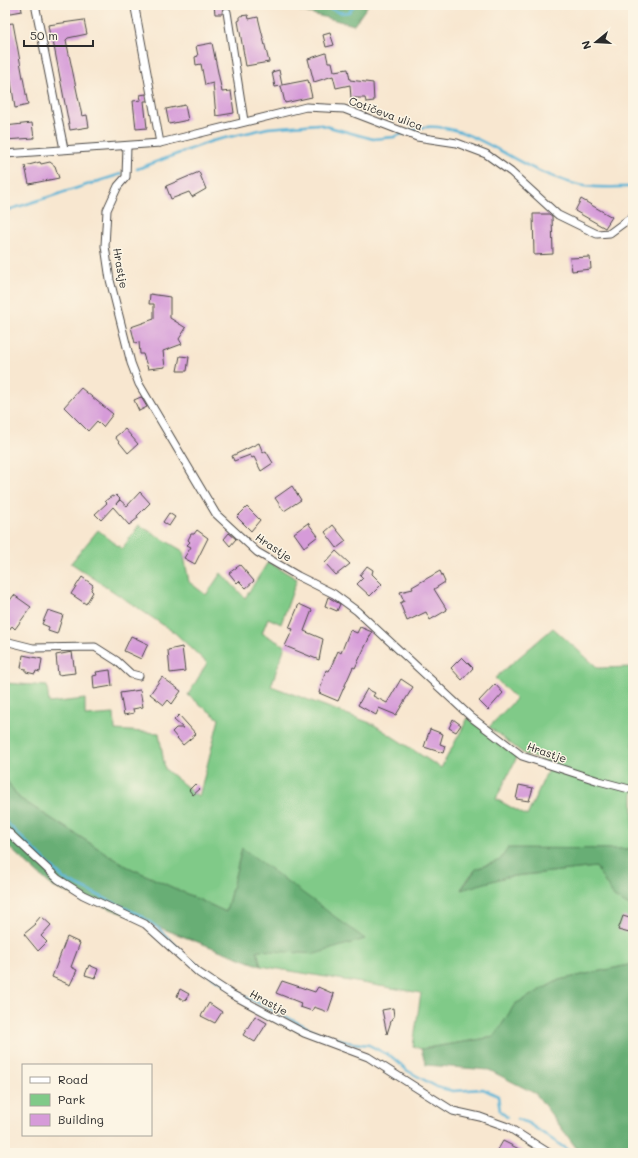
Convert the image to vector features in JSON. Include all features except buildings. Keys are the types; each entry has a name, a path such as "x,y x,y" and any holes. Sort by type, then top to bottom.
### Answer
{"street":[{"path":"135,8 160,143"},
{"path":"36,9 64,149"},
{"path":"227,12 244,121"},
{"name":"Cotičeva ulica","path":"5,154 160,143 244,121 306,107 344,108 416,137 457,143 486,154 511,172 558,214 597,234 610,233 633,216"},
{"name":"Hrastje","path":"127,146 126,177 118,186 107,210 105,246 110,280 131,363 138,384 216,514 256,552 298,576 334,594 357,611 471,717 522,756 599,781 633,790"},
{"path":"5,641 32,648 77,649 95,647 117,661 131,674 139,676"},
{"name":"Hrastje","path":"5,829 58,879 83,895 145,924 199,973 231,994 304,1033 368,1057 453,1111 480,1117 508,1127 549,1153"}],"green space":[{"path":"278,5 368,5 354,25"},
{"path":"139,525 183,551 189,582 206,595 221,573 245,598 268,562 297,579 281,624 268,618 262,633 285,646 271,686 373,724 441,768 468,718 517,757 496,799 527,816 551,763 524,754 489,727 516,699 495,678 553,628 598,668 633,667 633,849 551,854 503,861 486,865 476,870 461,889 506,877 596,867 614,897 633,908 633,964 559,980 515,1004 494,1037 421,1049 413,1046 421,993 261,966 256,949 315,954 242,848 226,912 126,866 19,798 5,778 5,683 47,686 49,703 85,699 85,716 114,714 115,730 159,733 165,769 199,797 219,719 188,695 207,663 175,633 71,563 98,530 122,549"},
{"path":"5,778 19,798 126,866 226,912 242,848 365,939 315,954 257,950 261,966 53,887 5,844"},
{"path":"508,848 633,849 633,908 614,897 596,867 506,877 461,890 476,869 500,860"},
{"path":"633,964 633,1153 580,1153 536,1094 489,1070 426,1065 421,1049 494,1037 515,1004 559,980"}],"waterway":[{"path":"287,5 298,8 323,7 339,12 349,12 355,5"},
{"path":"137,169 212,141 268,128 318,124 373,139 394,137 404,133"},
{"path":"408,131 426,127 445,128 463,133 533,168 571,183 596,187 633,187"},
{"path":"5,211 121,174"},
{"path":"5,821 64,879 142,916 159,929 177,947"},
{"path":"191,960 205,972 242,995 321,1034 353,1043 369,1045 392,1057 408,1071 437,1087 453,1091 483,1089 498,1096 500,1111 507,1117"},
{"path":"517,1119 528,1123 572,1153"}]}
